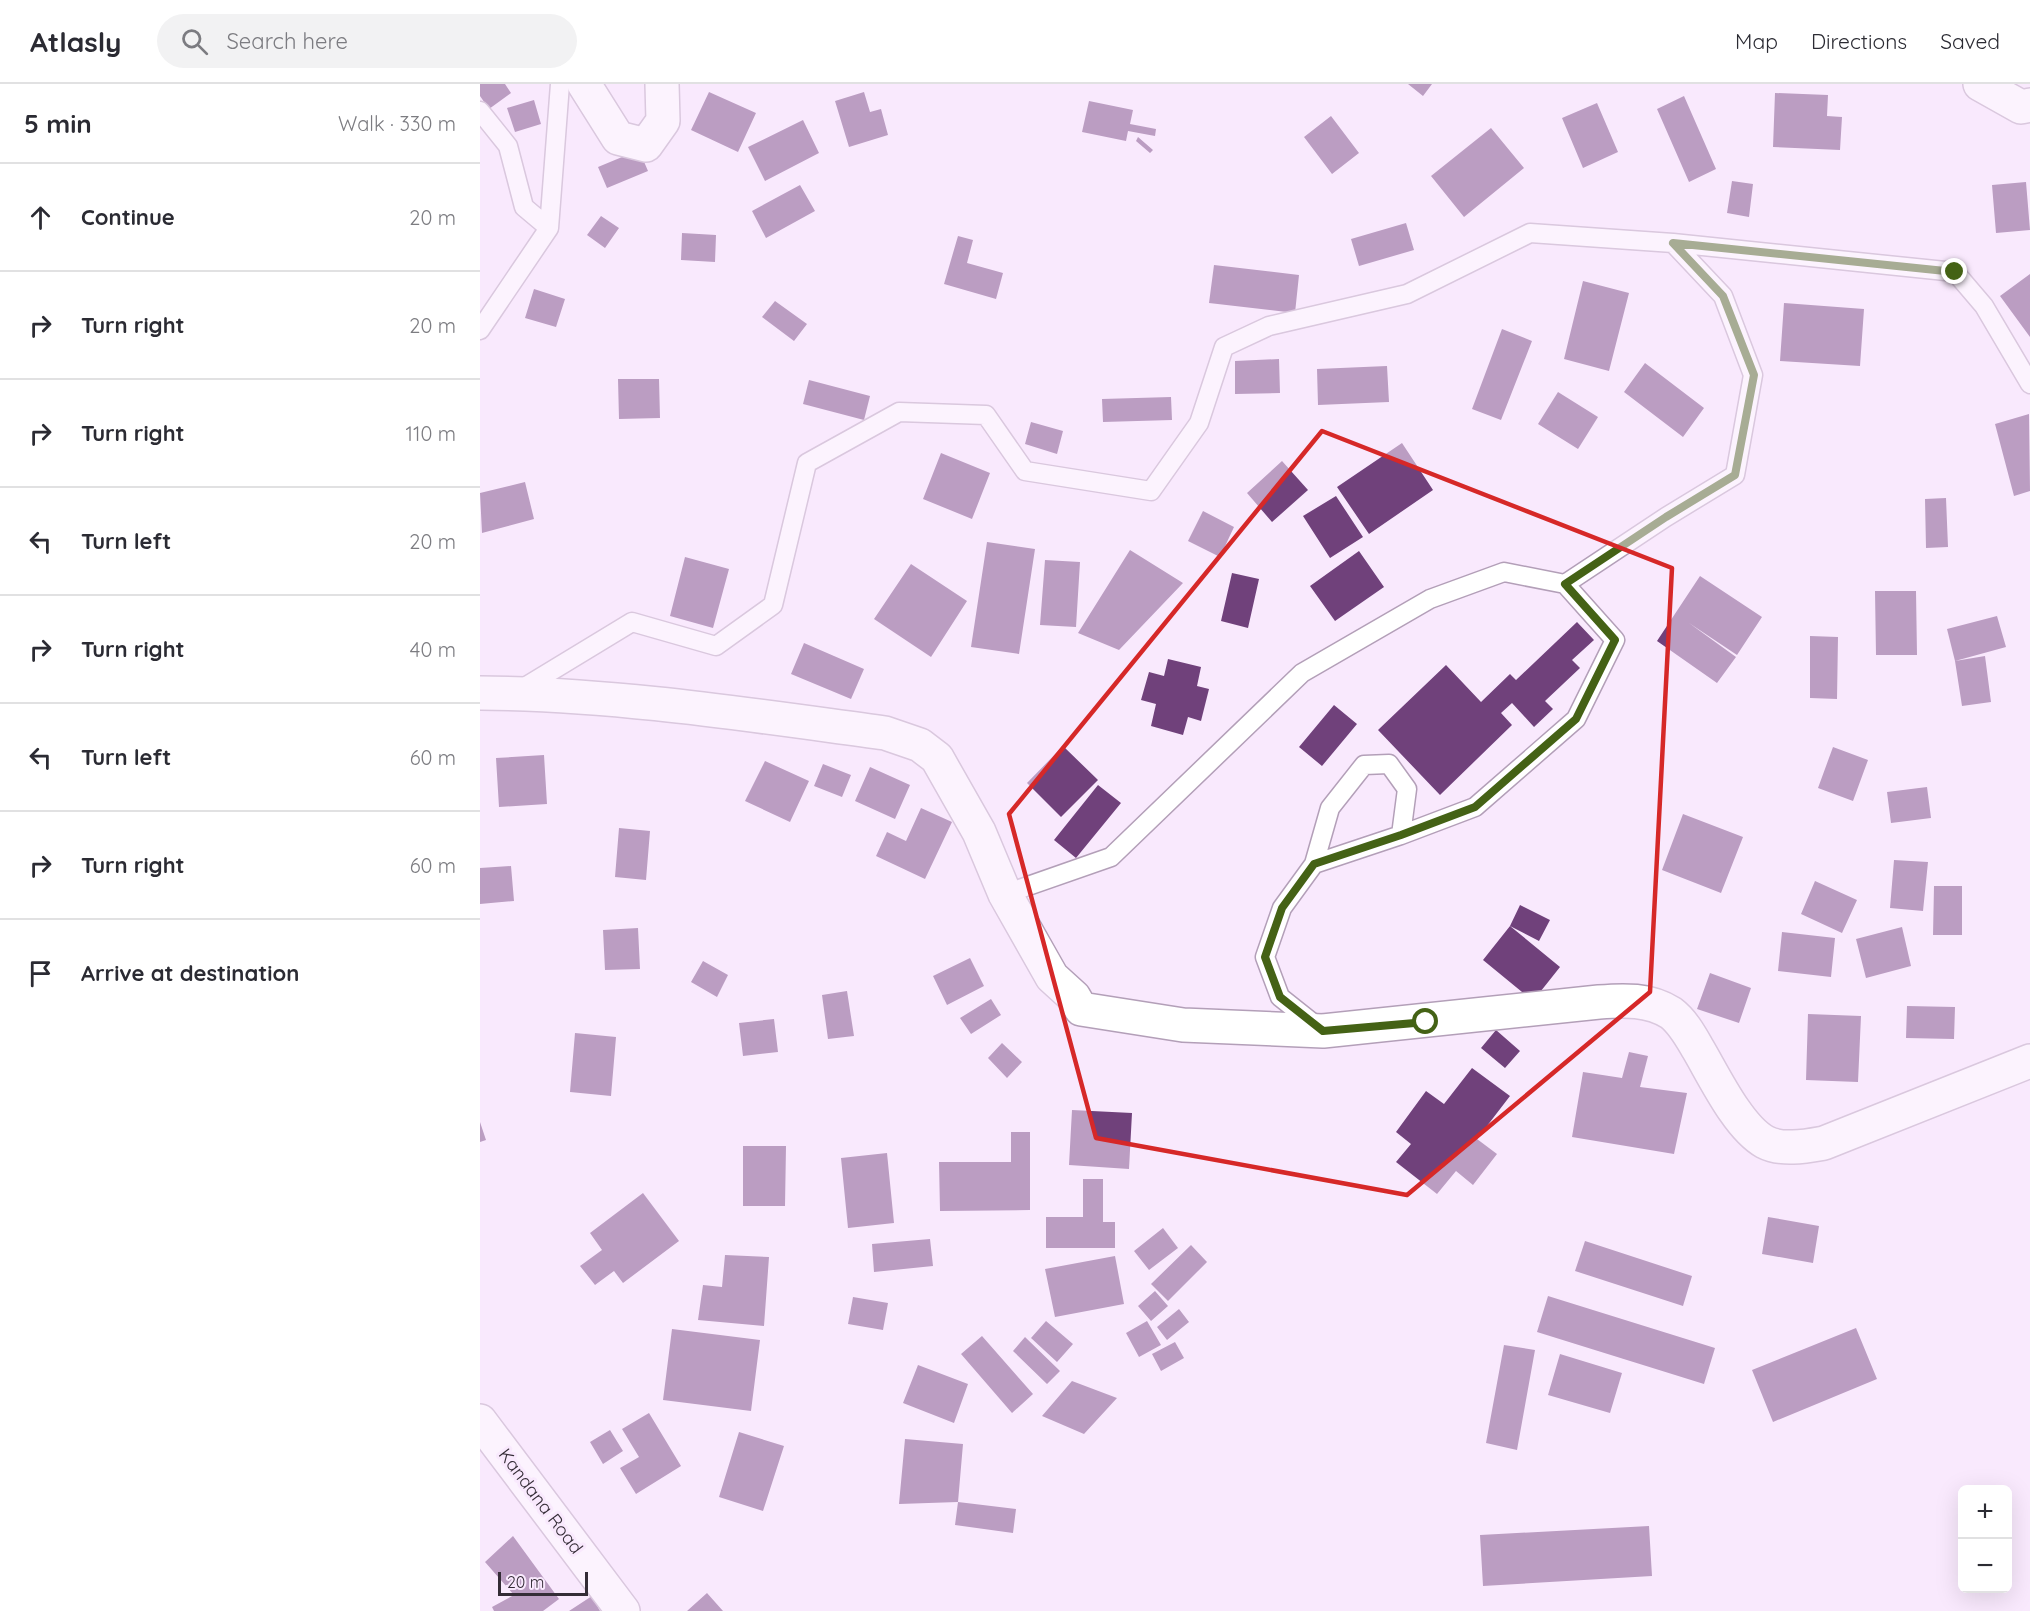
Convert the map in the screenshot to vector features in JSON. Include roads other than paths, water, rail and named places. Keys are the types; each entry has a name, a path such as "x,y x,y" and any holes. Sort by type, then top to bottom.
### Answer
{"main road":[{"path":"584,84 618,138 646,145 663,121 662,84"},
{"path":"1980,84 2021,107 2030,105"},
{"path":"480,693 639,701 885,733 921,745 937,758 945,770 979,832 1005,894 1052,977 1074,997 1081,1009 1183,1025 1323,1031 1599,1002 1628,1000 1649,1004 1671,1013 1684,1027 1742,1122 1766,1142 1795,1148 1824,1143 2030,1061"},
{"name":"Kandana Road","path":"480,1421 623,1611"}],"lane":[{"path":"480,330 549,228 560,84"},
{"path":"480,111 508,146 524,207 549,228"},
{"path":"515,693 632,622 716,646 754,619 773,605 807,463 899,412 986,415 1025,471 1151,491 1199,423 1224,346 1269,326 1407,294 1530,233 1673,243 1955,272 1984,306 2030,384"},
{"path":"1565,584 1666,517 1735,475 1754,375 1723,296 1673,243"},
{"path":"1005,894 1111,857 1302,673 1430,599 1504,572 1565,584 1615,640 1576,719 1475,807 1314,864"},
{"path":"1323,1031 1280,997 1265,957 1282,908 1314,864 1330,808 1364,765 1389,764 1407,789 1401,835"}]}
